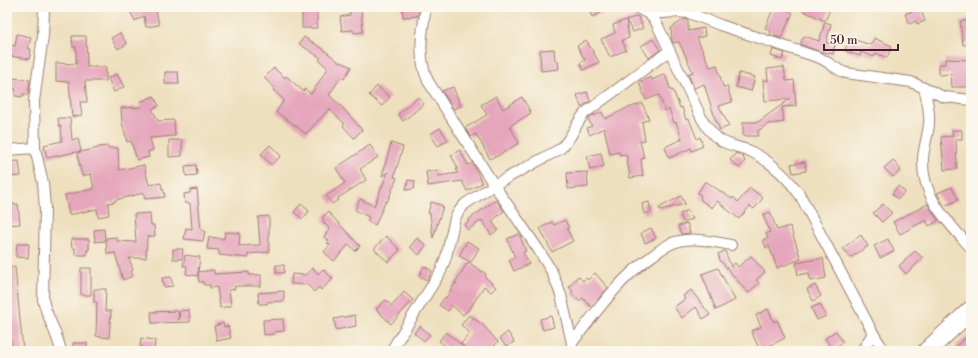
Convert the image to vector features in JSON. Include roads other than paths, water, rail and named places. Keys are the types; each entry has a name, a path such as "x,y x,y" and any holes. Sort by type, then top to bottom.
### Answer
{"highway":[{"path":"927,351 971,310"}],"street":[{"path":"44,7 43,36 34,102 35,148 43,183 45,208 43,300 45,309 58,338 61,351"},
{"path":"426,7 421,54 422,68 428,81 494,185 552,272 561,294 571,347"},
{"path":"636,7 649,14 659,28 709,131 720,141 752,152 792,183 800,195 884,351"},
{"path":"649,14 676,12 689,13 720,25 820,58 840,71 846,73 911,82 944,97 971,100"},
{"path":"391,351 441,271 446,257 455,218 465,204 494,185 560,149 566,144 581,117 585,113 669,51"},
{"path":"924,88 929,124 923,158 927,186 939,212 971,248"},
{"path":"7,150 35,148"},
{"path":"571,347 611,293 636,267 663,248 678,241 696,240 730,245"},
{"path":"862,351 873,333"}]}
